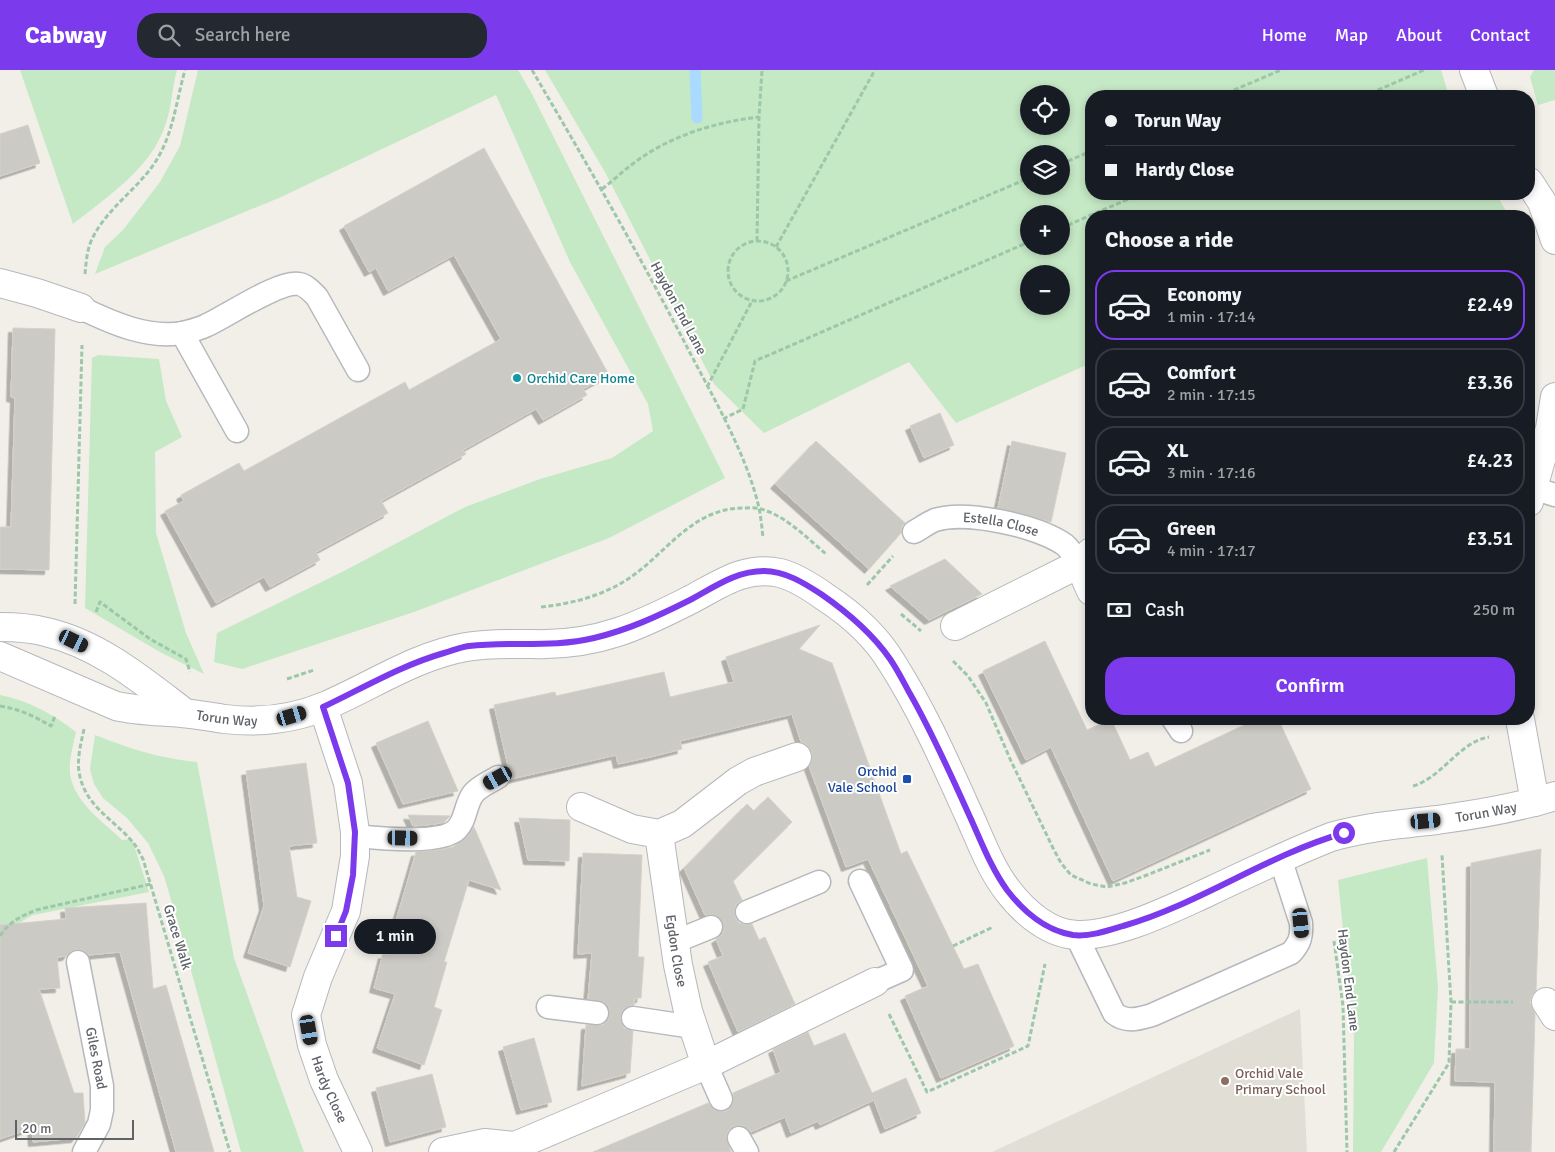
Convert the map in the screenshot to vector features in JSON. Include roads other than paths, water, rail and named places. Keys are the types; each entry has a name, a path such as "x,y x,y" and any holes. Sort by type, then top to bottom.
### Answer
{"street":[{"path":"1474,70 1482,90"},
{"path":"1535,191 1542,202 1555,240"},
{"path":"0,283 38,293 81,308"},
{"path":"1539,495 1555,397"},
{"path":"955,626 1085,558"},
{"name":"Torun Way","path":"0,656 116,706 134,710 185,713 226,719 259,720 292,716 323,707 422,660 466,647 586,640 619,632 683,603 724,580 749,572 768,571 784,574 805,584 841,608 872,635 891,660 922,714 989,859 1005,888 1026,912 1064,932 1108,931 1157,915 1280,858 1331,837 1358,829 1439,820 1545,799"},
{"name":"Torun Way","path":"0,627 46,632 74,641 113,661 185,713"},
{"name":"Hardy Close","path":"323,707 348,783 355,836 353,875 346,911 318,977 306,1015 312,1045 324,1080 358,1152"},
{"path":"1520,725 1545,799"},
{"path":"581,807 632,828 659,834 682,824 738,781 754,772 797,757"},
{"name":"Egdon Close","path":"659,834 674,942 688,1011 706,1065"},
{"path":"443,1152 485,1143 516,1149 706,1065 875,982"}],"lane":[{"path":"81,308 122,326 153,333 182,333 204,327 281,286 298,284 308,288 317,297 358,370"},
{"path":"182,333 237,431"},
{"name":"Estella Close","path":"914,532 935,520 958,517 980,518 1020,526 1050,537 1085,558"},
{"path":"355,836 415,839 446,836 457,829 464,818 473,794 498,778"},
{"path":"1064,932 1114,1013 1119,1018 1128,1020 1152,1015 1291,953 1298,945 1302,934 1301,923 1280,858"},
{"path":"860,881 902,970 875,982"},
{"path":"747,912 819,882"},
{"path":"674,942 710,927"},
{"name":"Giles Road","path":"78,962 102,1086 102,1110 99,1124 84,1152"},
{"path":"548,1007 597,1014"},
{"path":"634,1018 693,1027"},
{"path":"706,1065 721,1099"}],"waterway":[{"path":"695,70 697,118"}],"place":[{"name":"Orchid Care Home","path":"517,378"},
{"name":"Orchid Vale School","path":"907,779"},
{"name":"Orchid Vale Primary School","path":"1225,1081"}]}
